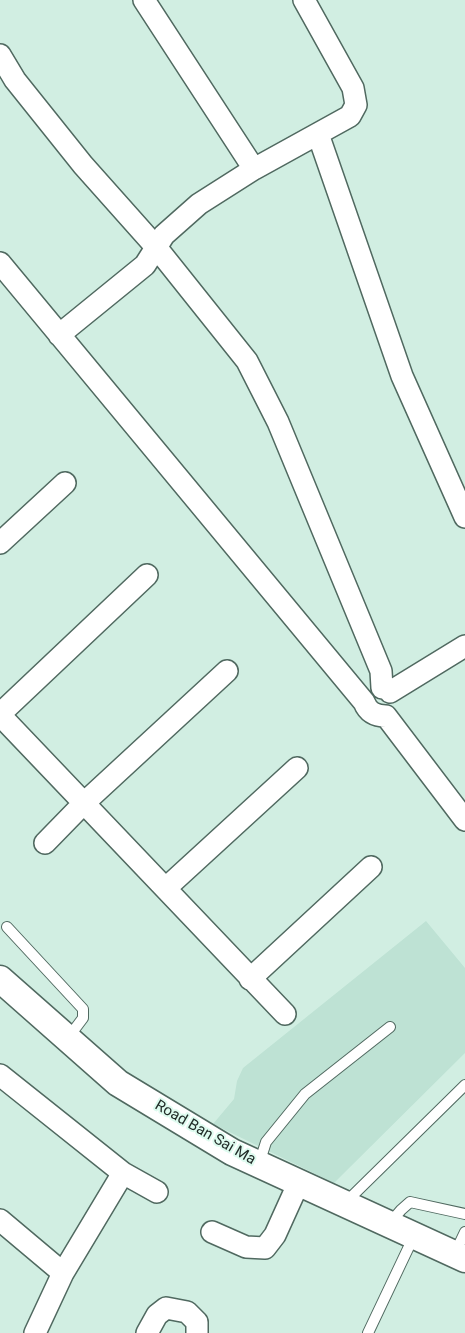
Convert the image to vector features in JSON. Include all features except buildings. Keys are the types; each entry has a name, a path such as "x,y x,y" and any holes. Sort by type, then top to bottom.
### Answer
{"street":[{"path":"59,336 145,265 164,235 200,204 254,169 350,116 356,105 353,88 304,0"},
{"path":"146,1 254,169"},
{"path":"0,56 15,80 83,165 156,247 247,361 278,422 381,671 392,708 386,716"},
{"path":"318,134 402,376 465,517"},
{"path":"0,263 364,702 366,709 372,714 386,716 465,820"},
{"path":"0,543 65,483"},
{"path":"147,575 0,714 83,804 166,888 250,980 285,1014"},
{"path":"364,702 371,689 386,690 465,646"},
{"path":"45,843 83,804 227,672"},
{"path":"166,888 297,768"},
{"path":"250,980 371,867"},
{"name":"Road Ban Sai Ma","path":"0,979 118,1083 232,1152 415,1236 461,1248"},
{"path":"0,1074 123,1173 156,1192"},
{"path":"35,1333 63,1273 123,1173"},
{"path":"212,1232 246,1247 265,1248 275,1235 299,1182"},
{"path":"0,1220 63,1273"},
{"path":"147,1333 157,1315 166,1308 187,1312 198,1322 197,1333"}],"lane":[{"path":"6,927 83,1009 83,1018 68,1038"},
{"path":"259,1164 266,1142 305,1094 390,1027"},
{"path":"344,1204 465,1086"},
{"path":"389,1224 400,1210 410,1202 465,1214"},
{"path":"368,1333 415,1236"}],"shaded area":[{"path":"426,921 465,968 465,1053 334,1183 213,1124 234,1099 237,1081 243,1068"}]}
